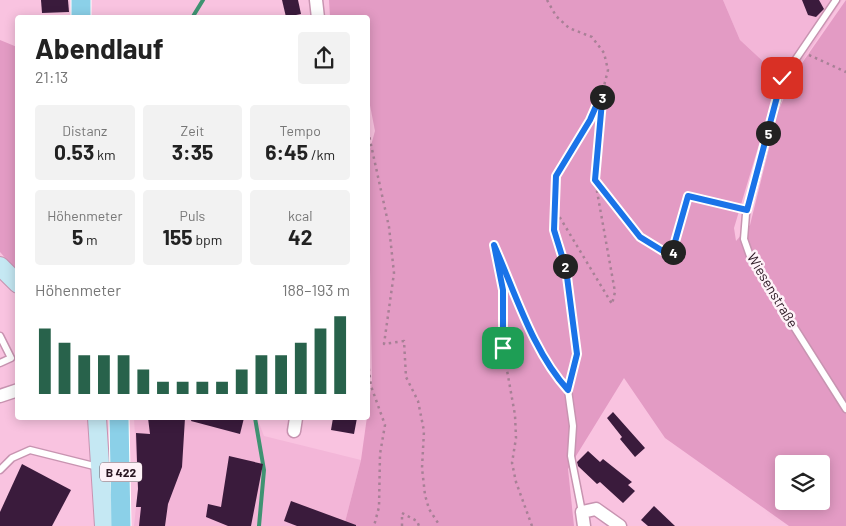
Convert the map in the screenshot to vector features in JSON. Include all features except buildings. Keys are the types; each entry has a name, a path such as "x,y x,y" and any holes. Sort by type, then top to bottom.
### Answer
{"main road":[{"path":"81,0 81,15"},
{"name":"B 422","path":"119,420 121,526"}],"street":[{"path":"316,0 318,15"},
{"path":"0,266 15,281"},
{"path":"0,396 15,391"},
{"path":"97,420 102,468 104,526"},
{"path":"294,431 296,420"},
{"path":"584,526 582,512 596,510 620,526"}],"lane":[{"name":"Wiesenstraße","path":"836,0 782,78 747,210 744,239 751,259 846,409"},
{"path":"0,336 12,358 0,363"},
{"path":"568,390 573,426 571,456 582,512"},
{"path":"0,470 12,458 30,450 102,468"}],"path":[{"path":"548,0 556,16 569,28 592,37 604,52 608,70 603,90 595,180 615,292 612,304 559,216 554,230"},
{"path":"802,51 846,72"},
{"path":"568,390 577,354 566,269 554,230 556,176 590,120 603,90"},
{"path":"370,140 389,227 394,273 384,344 404,341 406,377 418,401 424,431 422,468 425,495 429,509 440,526"},
{"path":"595,180 640,237 671,256 688,196 747,210"},
{"path":"532,526 516,482 512,462 516,438 515,415 503,348 503,290 494,245 540,350 552,372 568,390"},
{"path":"370,374 385,425 380,454 380,507 374,526"},
{"path":"402,526 402,514 418,521 419,526"}],"shaded area":[{"path":"329,0 723,0 740,40 769,67 780,74 734,228 736,241 750,225 778,112 793,76 846,0 846,526 789,526 665,438 624,378 568,469 574,526 344,526 361,460 367,420 370,420 372,381 370,149 375,131 370,105 370,15 330,15"},
{"path":"723,0 842,0 793,76 780,74 769,67 740,40"},
{"path":"0,40 15,46 15,269 0,252"},
{"path":"134,420 258,420 264,436 361,460 344,526 134,526 138,489"}],"waterway":[{"path":"194,15 203,0"},
{"path":"255,420 264,470 259,526"}],"route":[{"path":"503,348 503,290 494,245 540,350 552,372 568,390 577,354 566,269 554,230 556,176 590,120 603,90 595,180 640,237 671,256 688,196 747,210 782,78"}]}
